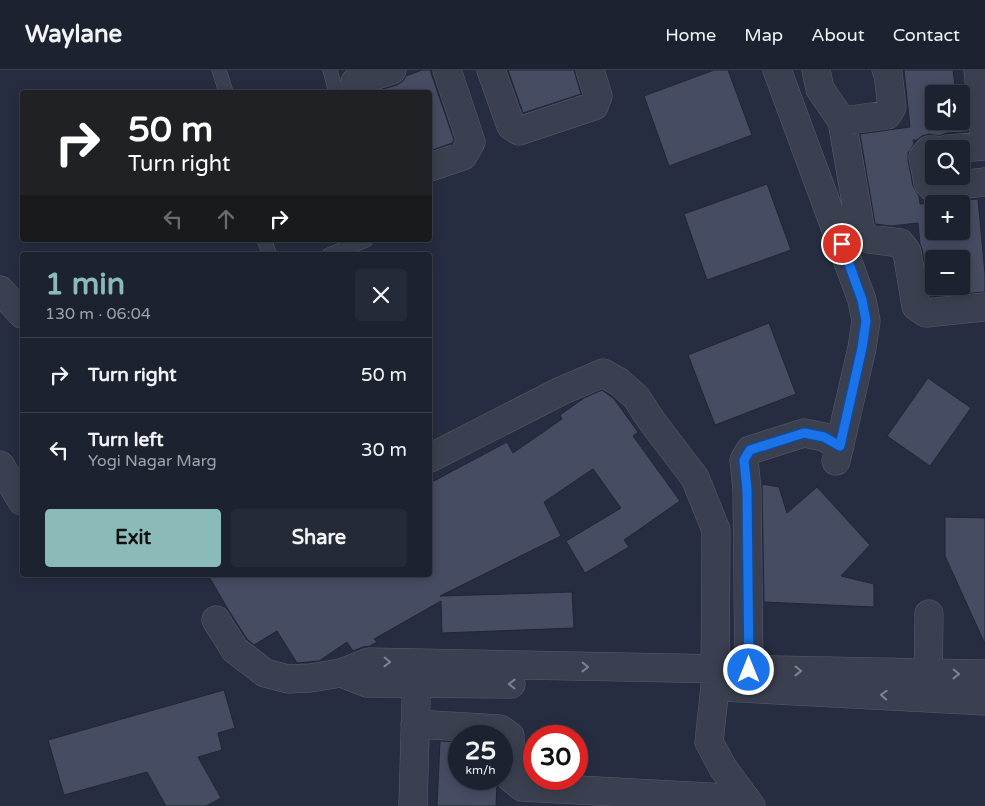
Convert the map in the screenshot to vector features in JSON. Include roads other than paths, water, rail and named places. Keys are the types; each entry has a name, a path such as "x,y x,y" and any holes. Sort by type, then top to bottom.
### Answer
{"street":[{"path":"350,84 392,70"},
{"path":"432,165 462,156 471,142 447,70"},
{"path":"491,70 511,126 519,131 594,106 598,96 590,70"},
{"path":"842,121 887,115 892,107 886,70"},
{"path":"978,70 985,141"},
{"path":"749,670 747,490 744,460 750,450 804,433 824,437 838,453 862,348 866,321 862,300 782,82 819,75 842,121 861,232 869,239 900,243 907,252 916,306 926,313 985,306"},
{"path":"970,147 985,146"},
{"path":"925,154 923,157 925,167"},
{"path":"970,184 985,182"},
{"path":"930,185 933,188 959,185"},
{"path":"0,290 20,312"},
{"path":"432,457 561,391 603,373 619,382 636,397 695,478 716,530 715,678 709,742 722,768 748,803"},
{"path":"0,465 20,498"},
{"path":"928,686 929,614"},
{"path":"216,620 235,650 265,673 288,679 341,673 367,683 417,673 715,678 928,686 985,674"},
{"path":"715,678 749,670 928,686 985,701"},
{"path":"413,806 417,673"},
{"path":"415,724 500,729 510,736 511,778 522,787 748,803"}],"lane":[{"path":"219,70 225,90"},
{"path":"330,70 350,84"},
{"path":"336,252 361,242"}]}
